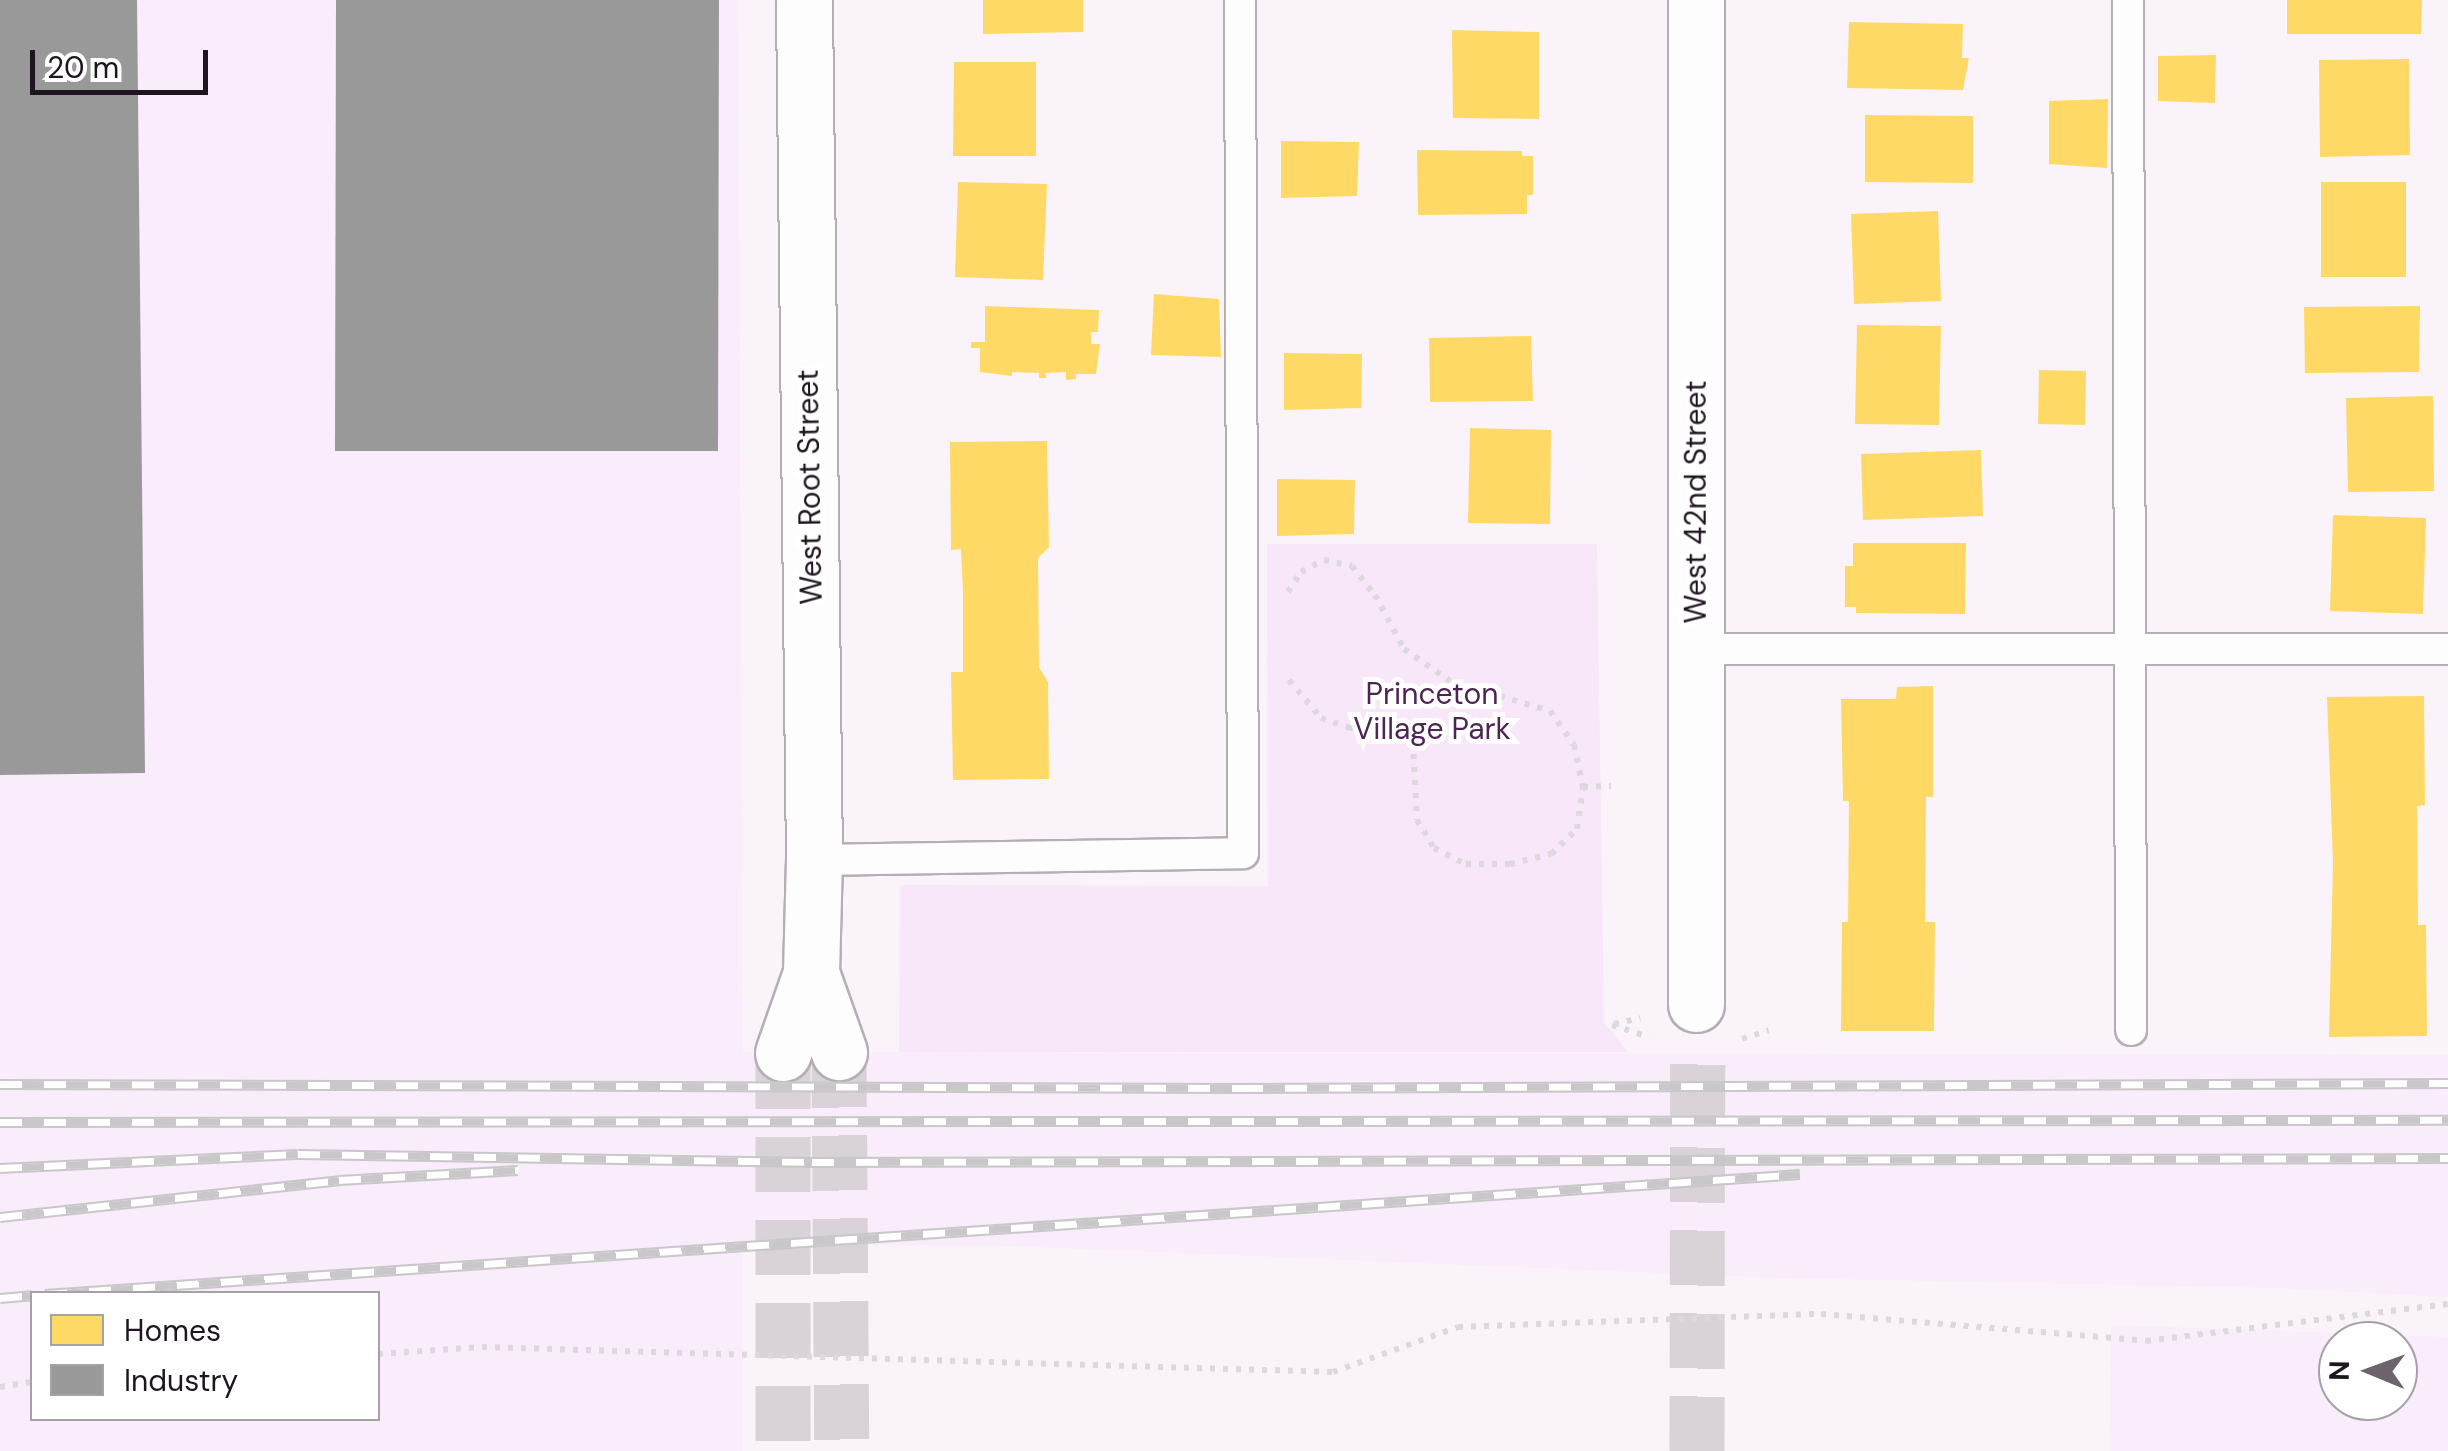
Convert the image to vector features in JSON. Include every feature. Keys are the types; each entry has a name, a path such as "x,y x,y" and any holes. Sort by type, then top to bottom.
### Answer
{"street":[{"name":"West Root Street","path":"783,1052 811,973 814,860 804,0"},
{"name":"West 42nd Street","path":"1696,0 1696,1004"},
{"name":"West Root Street","path":"811,973 839,1052"}],"lane":[{"path":"814,860 1243,853 1240,0"},
{"path":"2128,0 2130,1030"},
{"path":"1696,649 2448,649"}],"path":[{"path":"1281,604 1301,572 1312,566 1324,560 1352,566 1375,594 1404,648 1420,660 1450,681 1550,711 1574,745 1583,786 1576,829 1551,854 1510,864 1466,864 1434,848 1417,820 1412,728 1350,728 1321,718 1290,682 1284,665"},
{"path":"1583,786 1611,786"},
{"path":"380,1354 482,1347 1333,1372 1458,1327 1821,1314 2146,1341 2448,1304"},
{"path":"0,1387 30,1382"}],"shaded area":[{"path":"0,0 738,0 743,1052 2448,1055 2448,1297 2277,1288 1780,1278 1011,1246 743,1243 743,1451 0,1451"},
{"path":"2111,1325 2318,1332 2318,1421 2418,1421 2418,1336 2448,1337 2448,1451 2110,1451"}],"green space":[{"name":"Princeton Village Park","path":"1267,544 1597,544 1604,1022 1628,1052 899,1052 900,885 1268,886"}],"building: Homes":[{"path":"983,0 1083,0 1083,32 983,34"},
{"path":"2287,0 2422,0 2421,34 2287,34"},
{"path":"1849,22 1963,24 1962,58 1969,58 1963,90 1847,88"},
{"path":"1452,30 1539,32 1539,119 1453,118"},
{"path":"2216,55 2215,103 2158,101 2158,56"},
{"path":"2409,59 2410,155 2320,157 2319,60"},
{"path":"954,62 1036,62 1036,156 953,156"},
{"path":"2108,99 2107,168 2049,164 2049,101"},
{"path":"1865,115 1973,116 1973,183 1865,182"},
{"path":"1281,141 1359,142 1357,196 1281,198"},
{"path":"1417,150 1522,151 1522,156 1533,156 1533,195 1527,195 1527,214 1418,215"},
{"path":"958,182 1047,184 1043,280 955,277"},
{"path":"2321,182 2406,182 2406,277 2321,277"},
{"path":"1938,211 1941,301 1854,304 1851,214"},
{"path":"1154,294 1219,299 1221,357 1151,355"},
{"path":"985,306 1099,310 1098,332 1091,332 1091,344 1100,344 1096,374 1076,374 1076,379 1066,380 1066,372 1046,373 1046,378 1039,378 1039,373 1012,372 1012,376 980,372 980,348 971,348 971,342 985,342"},
{"path":"2420,306 2419,372 2305,373 2304,307"},
{"path":"1857,325 1941,326 1939,425 1855,424"},
{"path":"1531,336 1533,401 1430,402 1429,338"},
{"path":"1284,353 1362,354 1361,408 1284,410"},
{"path":"2039,370 2086,371 2085,425 2038,424"},
{"path":"2433,396 2434,491 2348,492 2346,398"},
{"path":"1470,428 1551,430 1550,524 1468,523"},
{"path":"1047,441 1049,547 1038,558 1039,667 1048,682 1049,779 953,780 951,672 963,672 963,592 961,549 951,550 950,442"},
{"path":"1981,450 1983,516 1863,520 1861,454"},
{"path":"1277,479 1355,480 1354,534 1277,536"},
{"path":"2333,515 2426,518 2423,614 2330,611"},
{"path":"1853,543 1966,543 1965,614 1856,613 1856,607 1845,607 1845,566 1853,566"},
{"path":"1933,686 1933,797 1926,797 1925,922 1935,922 1934,1031 1841,1031 1842,922 1848,922 1849,801 1843,801 1841,699 1896,699 1897,687"},
{"path":"2424,696 2425,805 2417,806 2418,925 2426,925 2427,1036 2329,1037 2333,862 2327,697"}],"building: Industry":[{"path":"0,0 137,0 145,773 0,775"},
{"path":"336,0 719,0 718,451 335,451"}],"tunnel":[{"path":"839,1052 842,1451"},
{"path":"783,1053 783,1451"},
{"path":"1697,1451 1698,1053"}],"railway":[{"path":"0,1084 1241,1088 2448,1083"},
{"path":"0,1122 2448,1120"},
{"path":"0,1168 298,1154 812,1162 2448,1158"},
{"path":"0,1217 339,1180 518,1170"},
{"path":"89,1291 1800,1174"},
{"path":"0,1298 30,1295"}]}
